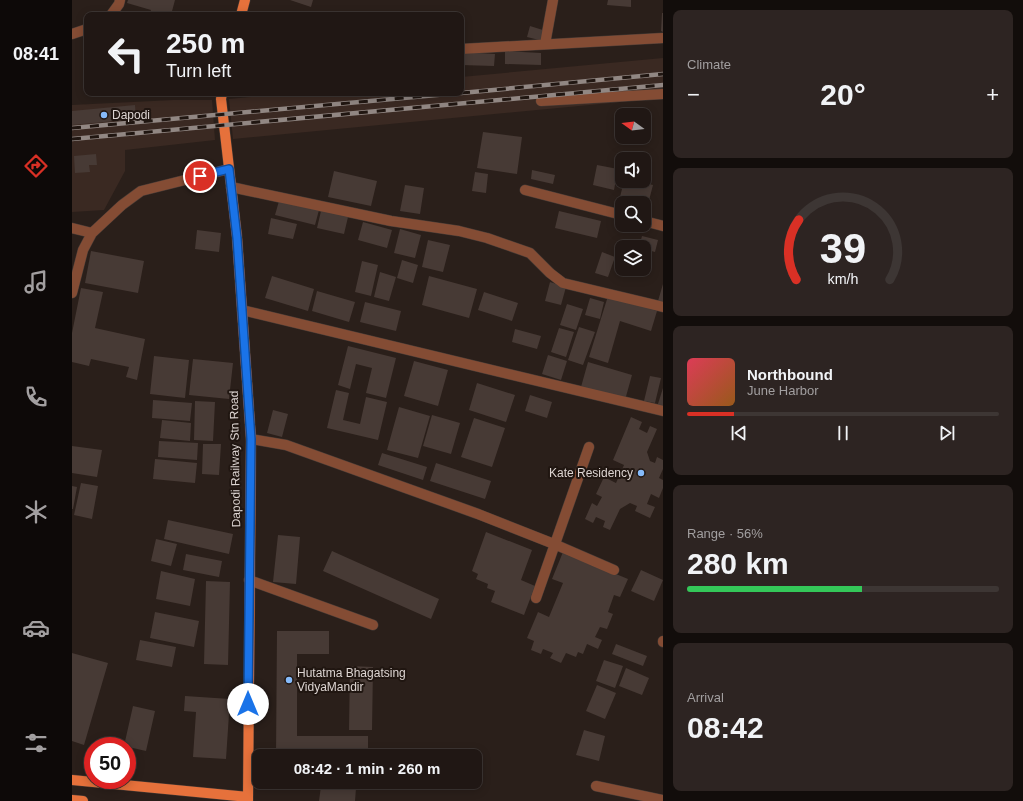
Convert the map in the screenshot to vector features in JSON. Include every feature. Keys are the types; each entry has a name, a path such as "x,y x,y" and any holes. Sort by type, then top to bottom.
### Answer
{"main road":[{"path":"242,12 245,0"},
{"name":"Dapodi Railway Stn Road","path":"222,96 237,238 251,439 248,799"},
{"path":"72,780 248,799"},
{"path":"72,800 83,801"}],"street":[{"path":"113,12 120,0"},
{"path":"545,44 553,0"},
{"path":"72,34 84,30"},
{"path":"464,49 663,38"},
{"path":"541,101 663,94"},
{"path":"72,294 83,250 92,233 122,205 141,190 229,169"},
{"path":"231,187 391,221 459,231 487,238 530,253 550,273 563,283 663,307"},
{"path":"525,190 615,213"},
{"path":"651,223 663,226"},
{"path":"72,228 92,233"},
{"path":"242,310 663,411"},
{"path":"251,439 286,446 478,514 614,570"},
{"path":"536,598 589,447"},
{"path":"249,580 373,625"},
{"path":"596,786 663,800"}],"shaded area":[{"path":"663,58 663,98 233,139 229,99 260,96 464,96 464,77"},
{"path":"173,100 212,100 215,140 125,150 125,171 104,210 72,212 72,105"}],"building":[{"path":"128,0 175,0 172,12 150,12 151,10 127,3"},
{"path":"290,0 313,0 311,7"},
{"path":"608,0 631,0 631,7 607,5"},
{"path":"663,13 663,32 661,31"},
{"path":"530,26 546,31 543,41 527,37"},
{"path":"505,51 541,53 541,65 505,64"},
{"path":"464,52 495,54 494,66 464,65"},
{"name":"Dapodi","path":"135,105 136,119 72,125 72,111"},
{"path":"483,132 522,137 517,174 477,168"},
{"path":"96,154 97,165 89,165 90,172 75,173 74,156"},
{"path":"597,165 615,168 614,190 593,185"},
{"path":"532,170 555,175 553,184 531,179"},
{"path":"334,171 377,181 371,206 328,197"},
{"path":"475,172 488,174 486,193 472,191"},
{"path":"651,184 653,185 650,196 620,196 622,188 651,188"},
{"path":"405,185 424,188 420,214 400,211"},
{"path":"279,201 319,210 315,225 275,215"},
{"path":"321,211 348,217 344,234 317,228"},
{"path":"559,211 601,221 597,238 555,228"},
{"path":"271,218 297,224 293,239 268,234"},
{"path":"363,222 392,230 387,248 358,240"},
{"path":"400,229 421,235 415,258 394,253"},
{"path":"197,230 221,233 219,252 195,249"},
{"path":"642,236 658,240 655,252 651,251 651,240 641,240"},
{"path":"428,240 450,245 443,272 422,267"},
{"path":"91,251 144,261 138,293 85,283"},
{"path":"602,252 615,257 608,277 595,273"},
{"path":"402,260 418,265 413,283 397,278"},
{"path":"362,261 378,265 371,296 355,292"},
{"path":"380,272 396,277 389,301 374,297"},
{"path":"272,276 314,289 308,311 265,298"},
{"path":"429,276 477,289 469,318 422,305"},
{"path":"550,282 566,287 561,305 545,301"},
{"path":"663,284 663,302 658,301"},
{"path":"81,288 103,292 95,328 145,339 137,380 126,377 129,367 91,359 89,366 72,362 72,333"},
{"path":"317,291 355,302 349,322 312,311"},
{"path":"484,292 518,303 512,321 478,310"},
{"path":"608,296 657,311 651,331 620,321 608,363 589,357"},
{"path":"590,298 604,302 600,319 585,315"},
{"path":"365,302 401,311 396,331 360,322"},
{"path":"567,304 583,309 576,330 560,325"},
{"path":"579,327 595,332 583,365 568,360"},
{"path":"559,328 574,332 566,357 551,352"},
{"path":"515,329 541,336 537,349 512,342"},
{"path":"348,346 396,358 386,398 366,393 372,368 356,364 350,389 338,385"},
{"path":"548,355 567,361 561,380 542,374"},
{"path":"154,356 189,360 185,398 150,394"},
{"path":"193,359 233,363 229,399 189,395"},
{"path":"414,361 448,370 438,406 404,396"},
{"path":"588,362 632,375 625,400 581,387"},
{"path":"650,376 661,378 655,403 644,401"},
{"path":"477,383 515,395 506,422 469,410"},
{"path":"663,388 663,409 657,407"},
{"path":"336,390 349,393 343,420 360,424 366,397 387,402 378,440 327,428"},
{"path":"530,395 552,402 547,418 525,411"},
{"path":"153,400 192,403 190,421 152,418"},
{"path":"195,401 215,402 213,441 194,440"},
{"path":"399,407 430,416 418,458 387,450"},
{"path":"273,410 288,414 282,437 267,433"},
{"path":"432,415 460,423 451,454 423,446"},
{"name":"Kate Residency","path":"631,417 642,422 639,429 647,433 650,426 657,429 647,452 650,461 655,463 657,457 663,460 663,469 659,478 663,480 663,488 659,498 651,494 647,504 655,507 650,518 635,511 637,506 630,503 620,509 610,530 603,527 605,521 596,517 593,523 585,519 592,503 597,506 602,497 596,494 604,477 616,483 624,465 613,460"},
{"path":"474,418 505,428 492,467 461,457"},
{"path":"162,420 191,423 190,441 160,438"},
{"path":"159,441 198,443 197,460 158,457"},
{"path":"203,444 221,444 219,475 202,474"},
{"path":"72,446 102,450 97,477 72,473"},
{"path":"382,453 427,467 423,480 378,465"},
{"path":"155,459 197,463 195,483 153,479"},
{"path":"436,463 491,481 485,499 430,481"},
{"path":"81,483 98,486 92,519 74,515"},
{"path":"72,486 77,487 73,509 72,509"},
{"path":"168,520 233,534 229,554 164,539"},
{"path":"486,532 532,550 521,580 535,586 524,615 491,602 495,591 487,588 488,584 476,579 478,574 472,571"},
{"path":"278,535 300,537 296,584 273,582"},
{"path":"156,539 177,544 171,566 151,561"},
{"path":"332,551 439,599 431,619 323,571"},
{"path":"563,552 628,579 620,597 614,595 608,612 613,614 607,629 600,627 595,637 602,640 598,649 587,644 583,654 578,652 576,657 566,653 561,663 550,658 553,653 543,649 541,654 531,650 534,641 527,638 538,612 549,617 563,583 552,579"},
{"path":"186,554 222,561 219,577 183,570"},
{"path":"641,570 663,580 654,601 631,591"},
{"path":"161,571 195,579 190,606 156,599"},
{"path":"206,581 230,582 228,665 204,664"},
{"path":"155,612 199,621 194,647 150,638"},
{"path":"277,631 329,631 329,654 297,654 297,736 368,736 368,749 276,749"},
{"path":"140,640 176,647 172,667 136,660"},
{"path":"616,644 647,656 643,666 612,654"},
{"path":"72,653 108,663 86,737 84,737 84,745 72,741"},
{"path":"604,660 623,666 615,688 596,681"},
{"path":"350,666 373,667 372,730 349,730"},
{"path":"626,668 649,678 642,695 619,686"},
{"path":"597,685 616,693 605,719 586,711"},
{"path":"185,696 230,699 226,759 193,757 196,712 184,711"},
{"path":"133,706 155,711 146,751 136,749 136,737 126,737"},
{"path":"584,730 605,736 599,761 576,755"},
{"path":"321,789 356,789 355,801 319,801"}],"railway":[{"path":"464,93 663,74"},
{"path":"72,139 663,85"},
{"path":"72,128 426,96"}],"place":[{"name":"Dapodi","path":"104,115"},
{"name":"Kate Residency","path":"641,473"},
{"name":"Hutatma Bhagatsing VidyaMandir","path":"289,680"}],"route":[{"path":"200,176 229,169 237,238 251,439 248,704"}]}
